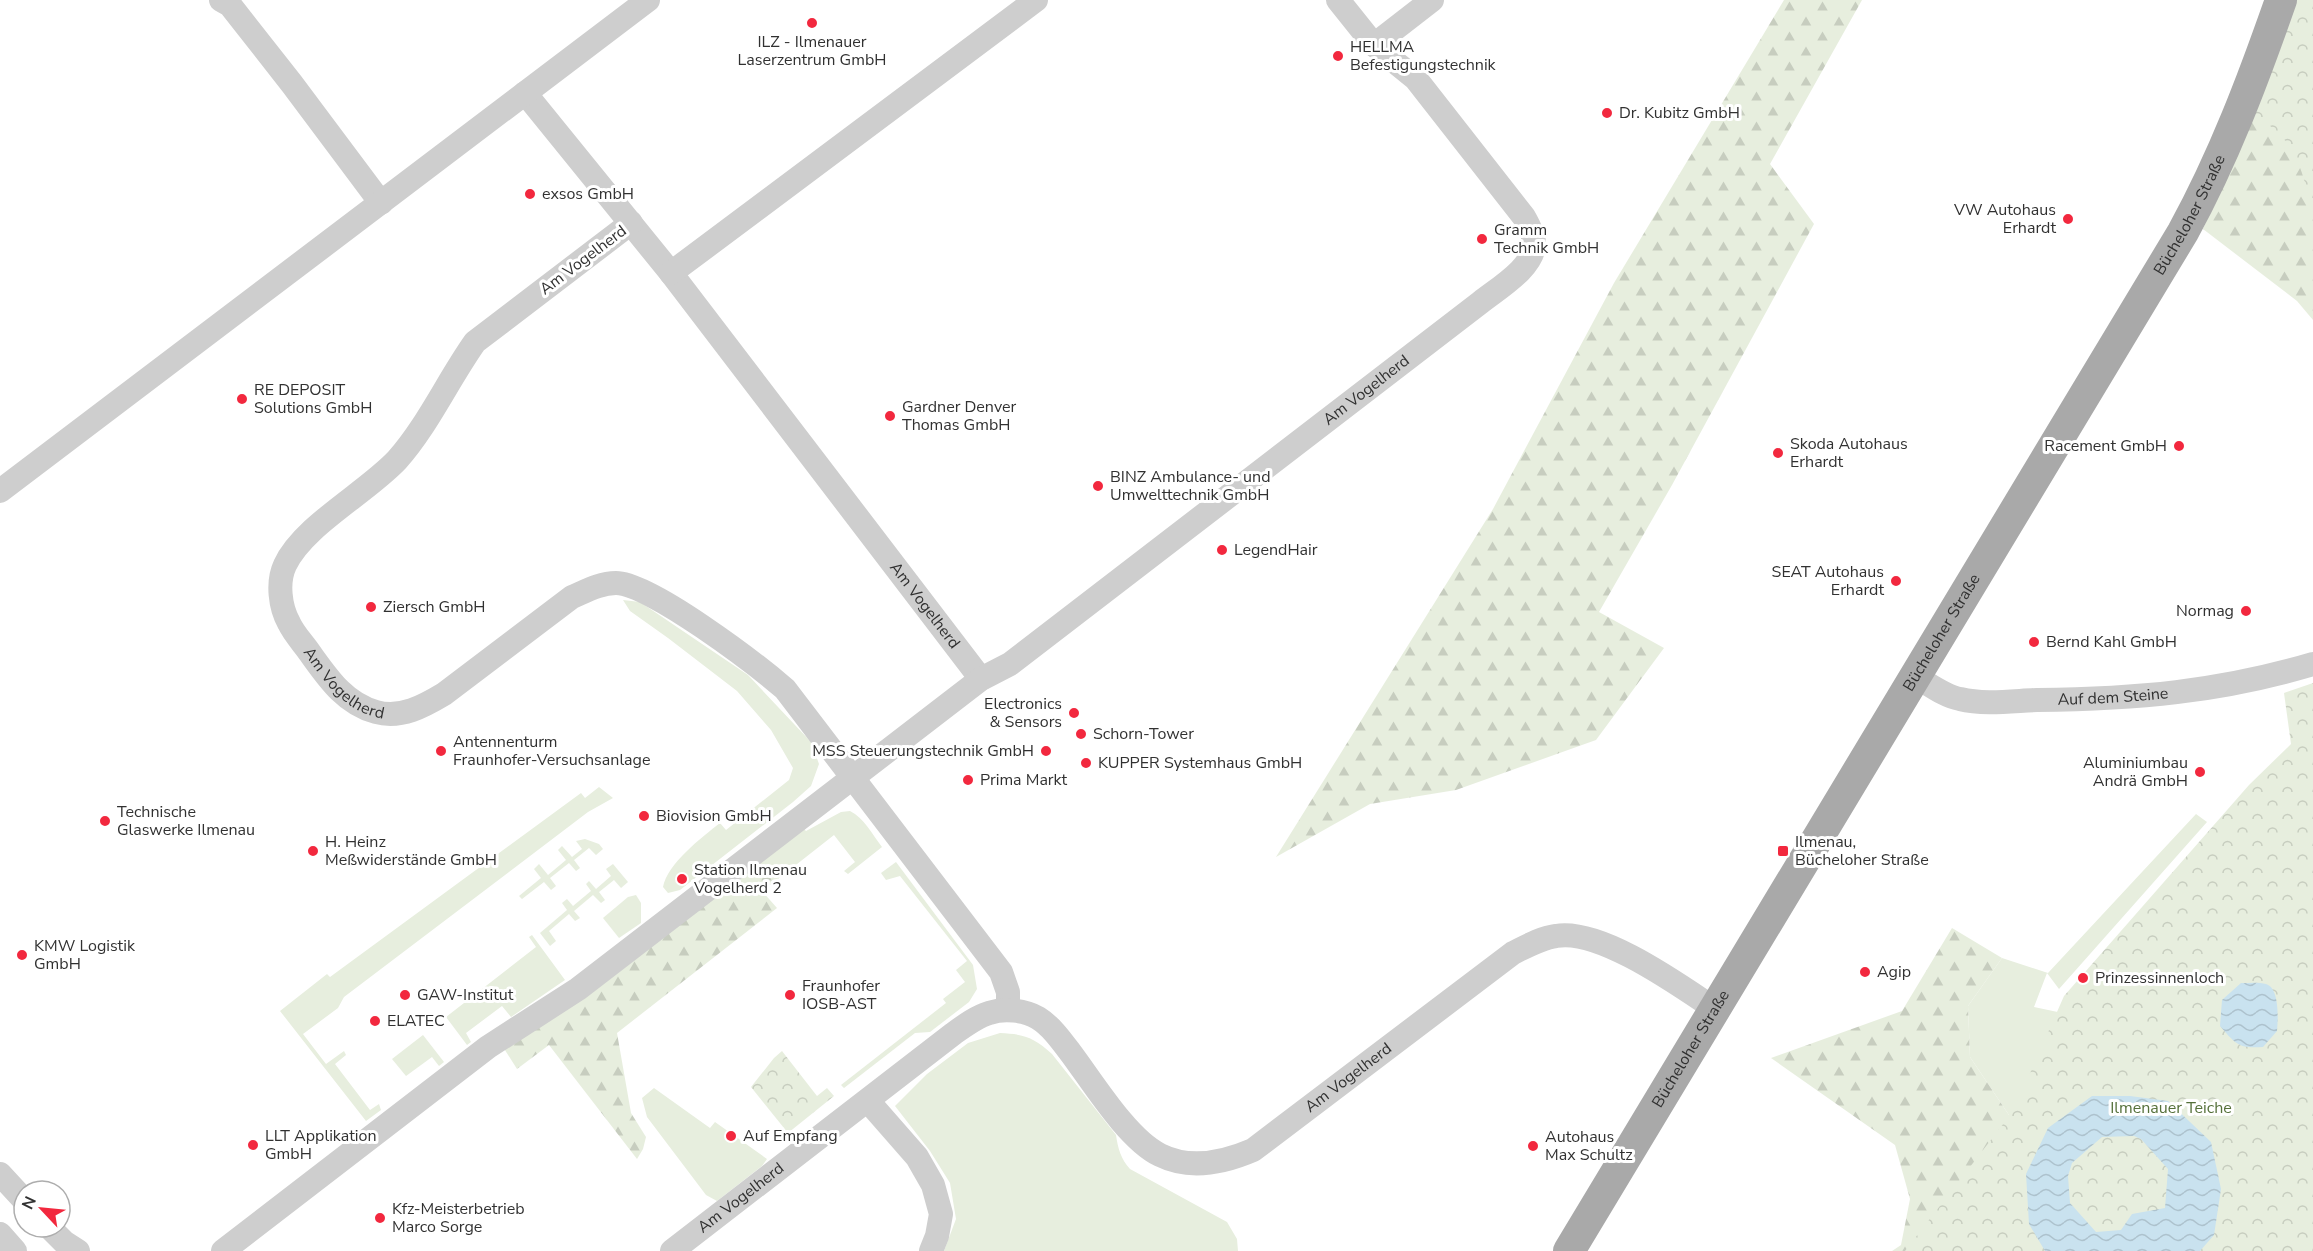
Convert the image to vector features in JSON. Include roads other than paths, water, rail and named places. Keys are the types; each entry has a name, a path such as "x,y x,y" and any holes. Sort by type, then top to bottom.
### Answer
{"main road":[{"name":"Bücheloher Straße","path":"1569,1251 2140,306 2200,200 2239,116 2280,0"}],"street":[{"path":"221,0 230,5 381,203"},
{"path":"0,491 648,0"},
{"path":"670,273 1036,0"},
{"name":"Am Vogelherd","path":"223,1251 488,1047 578,989 981,679 1010,664 1517,273 1532,255 1534,243 1524,217 1416,79 1374,45 1338,0"},
{"path":"1374,45 1432,0"},
{"name":"Am Vogelherd","path":"525,93 670,273 981,679"},
{"name":"Am Vogelherd","path":"631,223 475,342 460,362 416,436 397,460 296,546 284,567 281,581 281,592 288,623 343,694 363,708 390,714 424,706 444,694 572,597 616,583 634,586 651,595 725,643 785,689 1001,972 1008,992 1008,1010"},
{"name":"Auf dem Steine","path":"1915,676 1959,699 1977,701 2073,700 2177,694 2276,675 2313,664"},
{"name":"Am Vogelherd","path":"672,1251 972,1021 989,1013 1008,1010 1038,1018 1050,1027 1066,1046 1123,1123 1145,1146 1160,1156 1176,1161 1210,1164 1246,1154 1276,1134 1513,953 1556,936 1580,936 1607,944 1681,987 1714,1010"},
{"path":"868,1101 917,1157 933,1185 941,1214 937,1236 931,1251"},
{"path":"0,1174 12,1187"},
{"path":"0,1234 15,1251"},
{"path":"61,1239 78,1251"}],"water":[{"path":"2241,983 2266,984 2274,991 2277,1005 2277,1031 2263,1047 2242,1046 2220,1026 2222,1000"},
{"path":"2092,1096 2130,1096 2168,1101 2211,1142 2221,1189 2214,1235 2200,1251 2045,1251 2029,1224 2026,1174 2048,1128","holes":["2134,1136 2141,1139 2168,1169 2165,1208 2132,1214 2121,1230 2096,1232 2070,1203 2068,1176 2072,1163 2102,1137"]}],"place":[{"name":"ILZ - Ilmenauer Laserzentrum GmbH","path":"812,23"},
{"name":"HELLMA Befestigungstechnik","path":"1338,56"},
{"name":"Dr. Kubitz GmbH","path":"1607,113"},
{"name":"exsos GmbH","path":"530,194"},
{"name":"VW Autohaus Erhardt","path":"2068,219"},
{"name":"Gramm Technik GmbH","path":"1482,239"},
{"name":"RE DEPOSIT Solutions GmbH","path":"242,399"},
{"name":"Gardner Denver Thomas GmbH","path":"890,416"},
{"name":"Racement GmbH","path":"2179,446"},
{"name":"Skoda Autohaus Erhardt","path":"1778,453"},
{"name":"BINZ Ambulance- und Umwelttechnik GmbH","path":"1098,486"},
{"name":"LegendHair","path":"1222,550"},
{"name":"SEAT Autohaus Erhardt","path":"1896,581"},
{"name":"Ziersch GmbH","path":"371,607"},
{"name":"Normag","path":"2246,611"},
{"name":"Bernd Kahl GmbH","path":"2034,642"},
{"name":"Electronics & Sensors","path":"1074,713"},
{"name":"Schorn-Tower","path":"1081,734"},
{"name":"Antennenturm Fraunhofer-Versuchsanlage","path":"441,751"},
{"name":"MSS Steuerungstechnik GmbH","path":"1046,751"},
{"name":"KUPPER Systemhaus GmbH","path":"1086,763"},
{"name":"Aluminiumbau Andrä GmbH","path":"2200,772"},
{"name":"Prima Markt","path":"968,780"},
{"name":"Biovision GmbH","path":"644,816"},
{"name":"Technische Glaswerke Ilmenau","path":"105,821"},
{"name":"H. Heinz Meßwiderstände GmbH","path":"313,851"},
{"name":"Ilmenau, Bücheloher Straße","path":"1783,851"},
{"name":"Station Ilmenau Vogelherd 2","path":"682,879"},
{"name":"KMW Logistik GmbH","path":"22,955"},
{"name":"Agip","path":"1865,972"},
{"name":"Prinzessinnenloch","path":"2083,978"},
{"name":"GAW-Institut","path":"405,995"},
{"name":"Fraunhofer IOSB-AST","path":"790,995"},
{"name":"ELATEC","path":"375,1021"},
{"name":"Auf Empfang","path":"731,1136"},
{"name":"LLT Applikation GmbH","path":"253,1145"},
{"name":"Autohaus Max Schultz","path":"1533,1146"},
{"name":"Kfz-Meisterbetrieb Marco Sorge","path":"380,1218"}],"park label":[{"name":"Ilmenauer Teiche","path":"2171,1108"}]}
